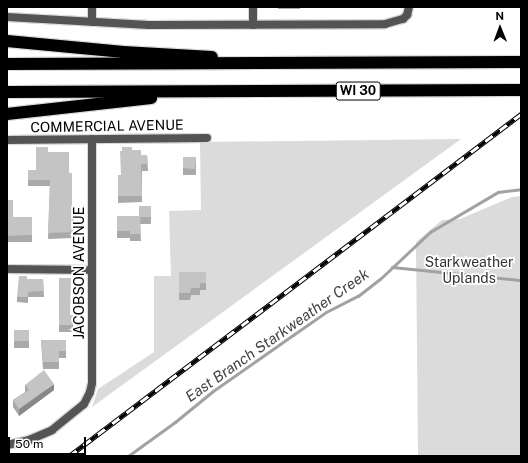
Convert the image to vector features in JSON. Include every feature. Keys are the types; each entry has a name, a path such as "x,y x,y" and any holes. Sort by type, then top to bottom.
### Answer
{"highway":[{"path":"7,41 281,63"},
{"name":"WI 30","path":"7,64 521,62"},
{"name":"WI 30","path":"7,92 521,90"},
{"path":"7,114 214,91"}],"street":[{"path":"92,7 92,22"},
{"path":"253,7 253,25"},
{"path":"7,17 149,25 385,24 396,22 408,11"},
{"name":"COMMERCIAL AVENUE","path":"7,140 207,138"},
{"name":"JACOBSON AVENUE","path":"7,445 29,440 52,430 84,404 87,400 92,384 92,139"},
{"path":"7,269 92,270"}],"green space":[{"path":"461,139 92,407 98,389 154,352 154,276 171,276 169,211 201,210 200,142"},
{"name":"Starkweather Uplands","path":"521,196 521,456 418,456 416,242 442,220 460,219 512,197"}],"building":[{"path":"36,147 48,147 48,152 69,152 69,173 72,173 72,214 74,214 73,232 48,233 50,180 28,180 28,170 36,170"},
{"path":"122,147 132,147 132,150 141,150 141,155 147,155 148,164 141,164 142,196 118,196 118,175 121,175 120,151 122,151"},
{"path":"183,157 196,157 195,169 183,168"},
{"path":"7,200 13,200 13,217 32,217 32,235 7,236"},
{"path":"139,206 151,206 151,217 140,217 141,234 130,234 130,231 117,231 117,216 139,216"},
{"path":"179,272 206,272 206,283 200,283 200,288 191,288 190,293 179,293"},
{"path":"19,276 27,276 27,279 43,279 44,291 28,292 28,297 17,297"},
{"path":"59,278 71,278 70,315 73,315 72,325 59,325"},
{"path":"14,330 29,330 29,341 14,341"},
{"path":"41,340 66,340 66,351 59,351 59,362 43,362"},
{"path":"44,370 54,384 19,409 13,400 29,390 25,385"}],"waterway":[{"name":"East Branch Starkweather Creek","path":"128,456 175,422 213,391 326,312 358,296 380,279 430,232 498,192 521,189"},
{"path":"392,267 521,280"}],"railway":[{"path":"69,456 521,114"}]}
